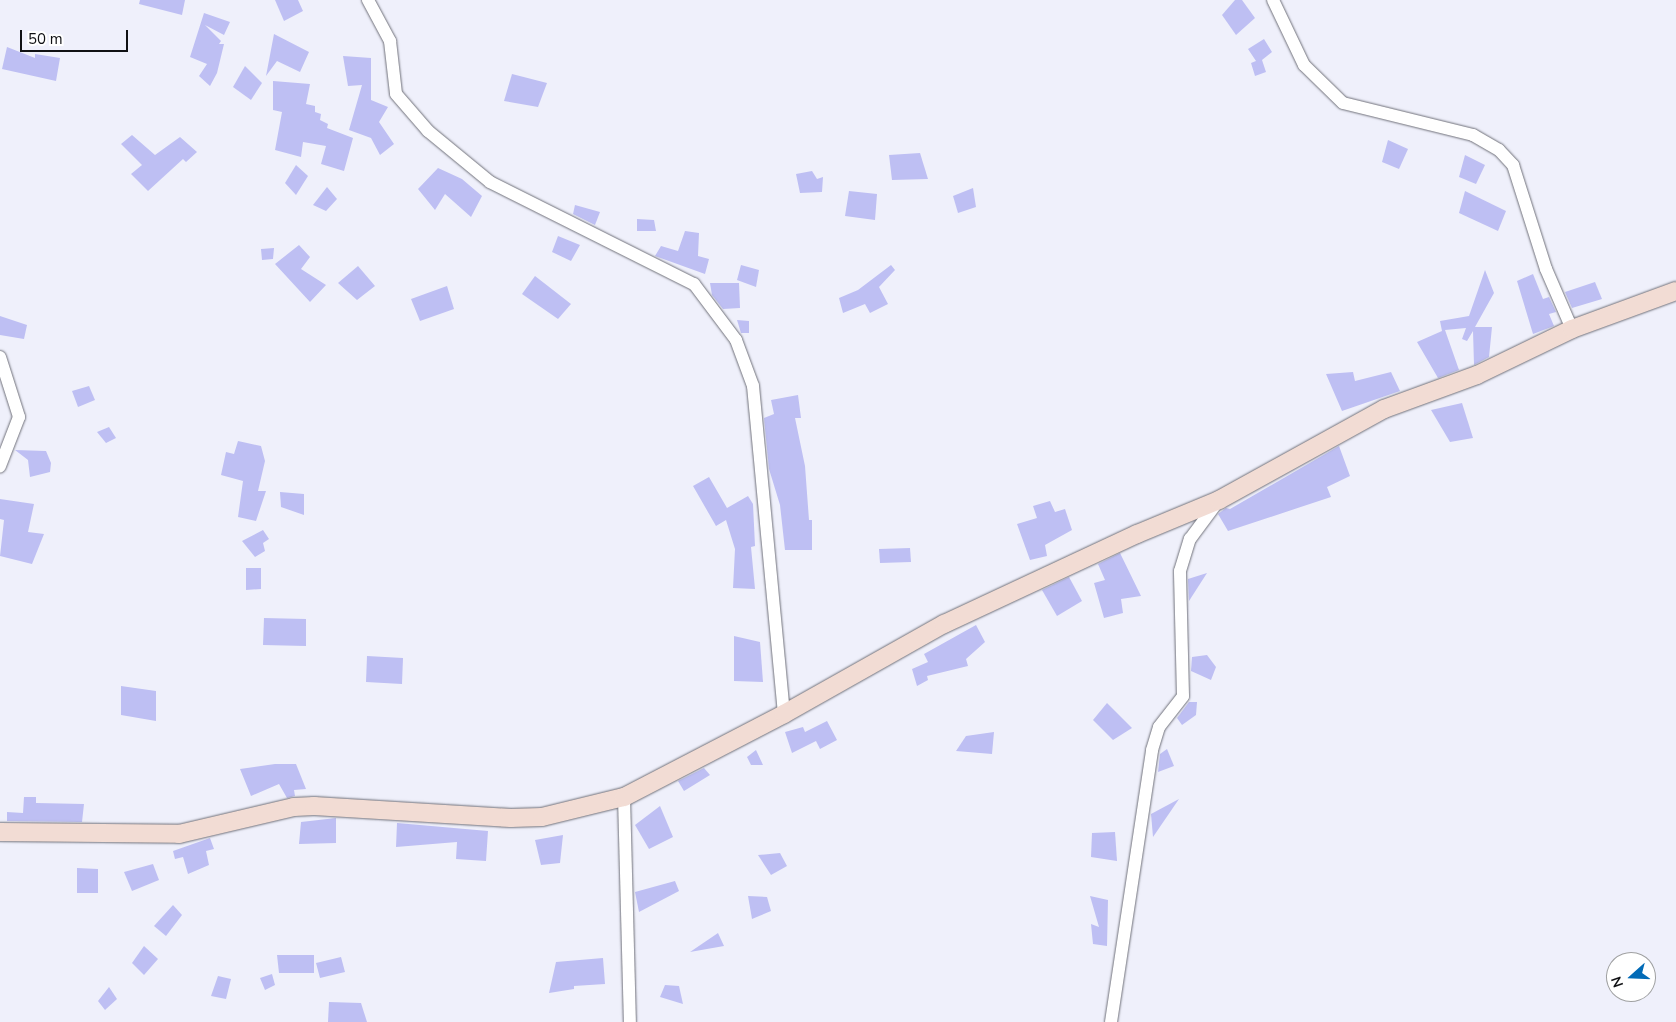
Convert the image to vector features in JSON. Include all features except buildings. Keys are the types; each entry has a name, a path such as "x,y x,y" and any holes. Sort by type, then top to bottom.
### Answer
{"street":[{"path":"368,0 390,41 396,94 428,130 490,182 694,284 736,340 753,386 784,714"},
{"path":"1274,0 1304,65 1343,102 1473,135 1499,150 1513,165 1546,269 1572,328"},
{"path":"0,832 179,834 294,807 314,806 512,818 542,816 624,797 784,714 944,624 1119,542 1219,500 1384,409 1477,375 1572,328 1676,291"},
{"path":"0,357 19,417 0,466"},
{"path":"1111,1022 1152,750 1159,727 1183,696 1180,571 1190,539 1219,500"},
{"path":"624,797 630,1022"}]}
